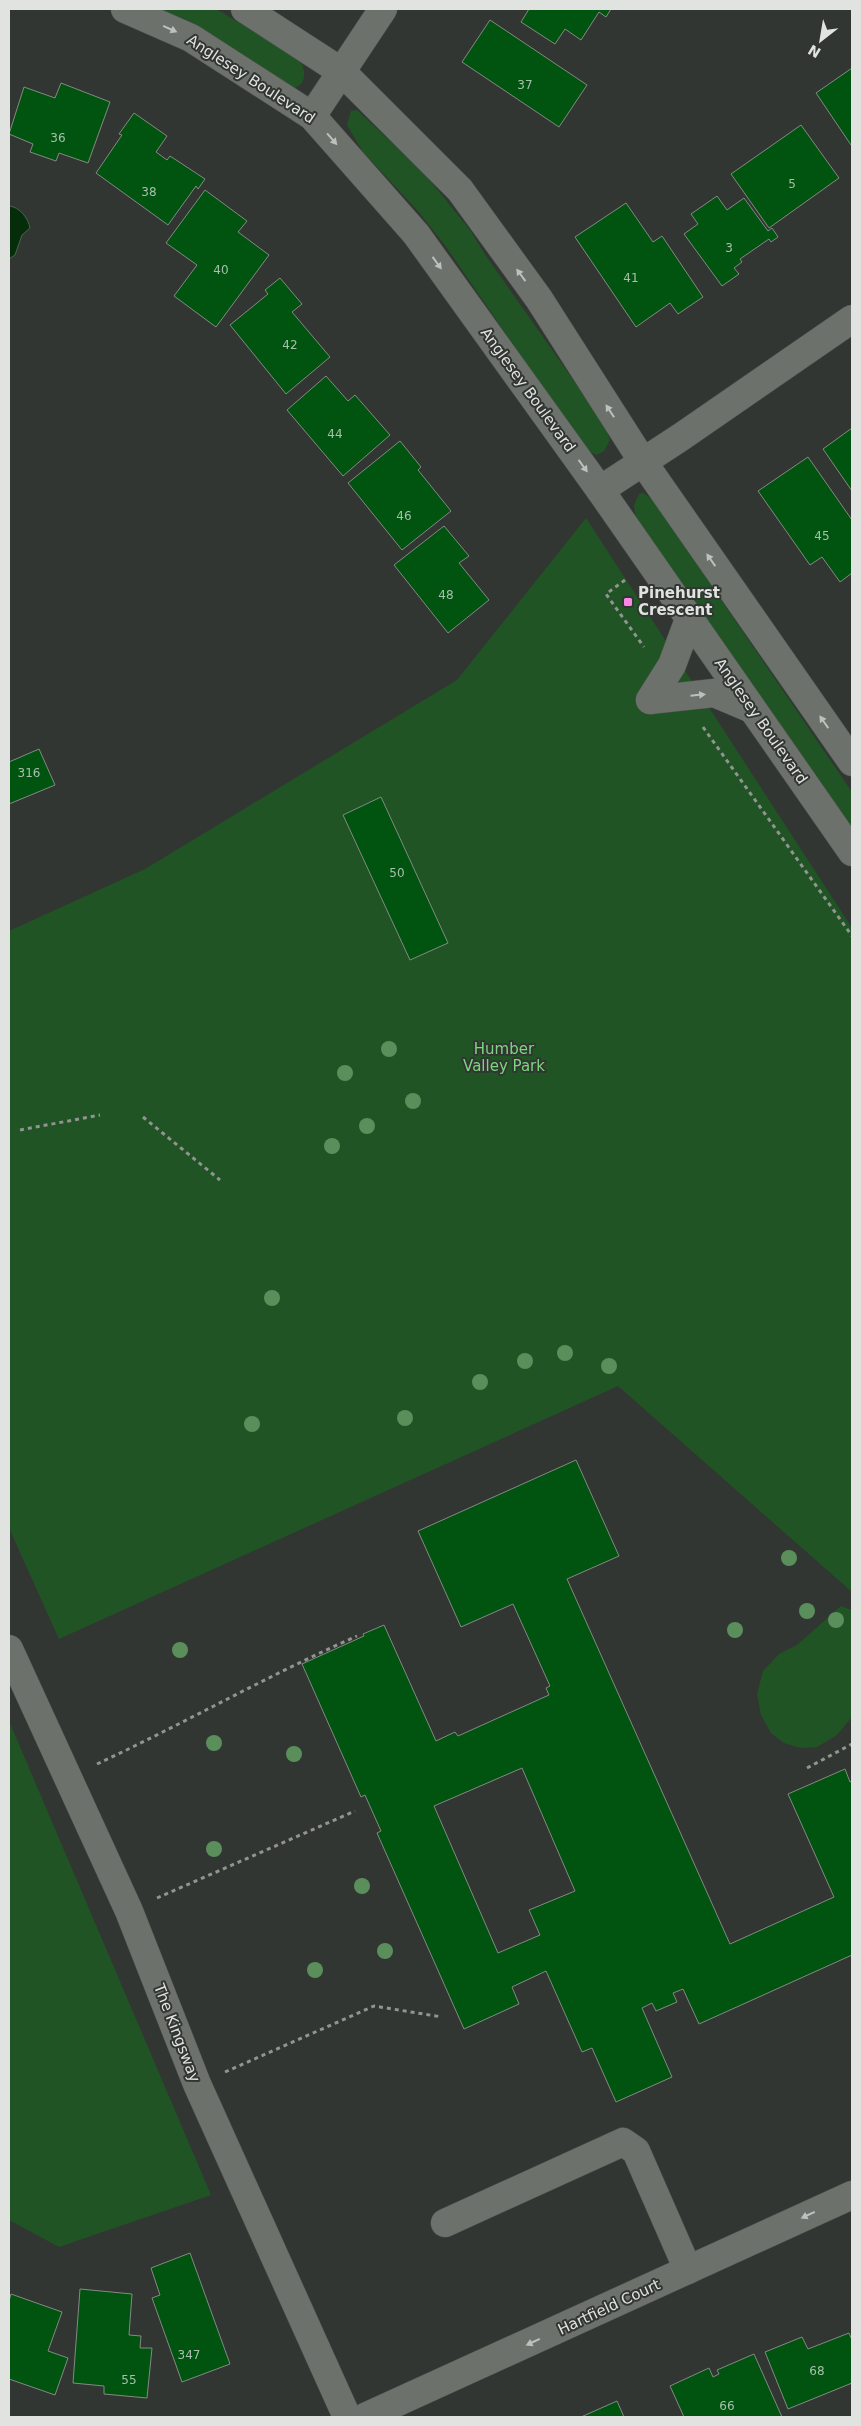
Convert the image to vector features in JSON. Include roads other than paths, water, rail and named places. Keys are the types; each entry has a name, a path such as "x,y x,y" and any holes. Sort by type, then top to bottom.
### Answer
{"street":[{"name":"Anglesey Boulevard","path":"125,9 191,38 312,116 416,234 600,490 852,852"},
{"path":"244,9 342,72 460,190 538,299 643,462 852,762"},
{"path":"312,116 382,9"},
{"path":"600,490 852,319"},
{"path":"689,619 672,666 672,687 714,693 752,709"},
{"name":"The Kingsway","path":"9,1649 129,1911 197,2084 347,2417"},
{"path":"445,2222 623,2142 636,2151 688,2270"},
{"name":"Hartfield Court","path":"365,2417 852,2195"}],"place":[{"name":"Pinehurst Crescent","path":"628,602"}],"park label":[{"name":"Humber Valley Park","path":"504,1058"}]}
